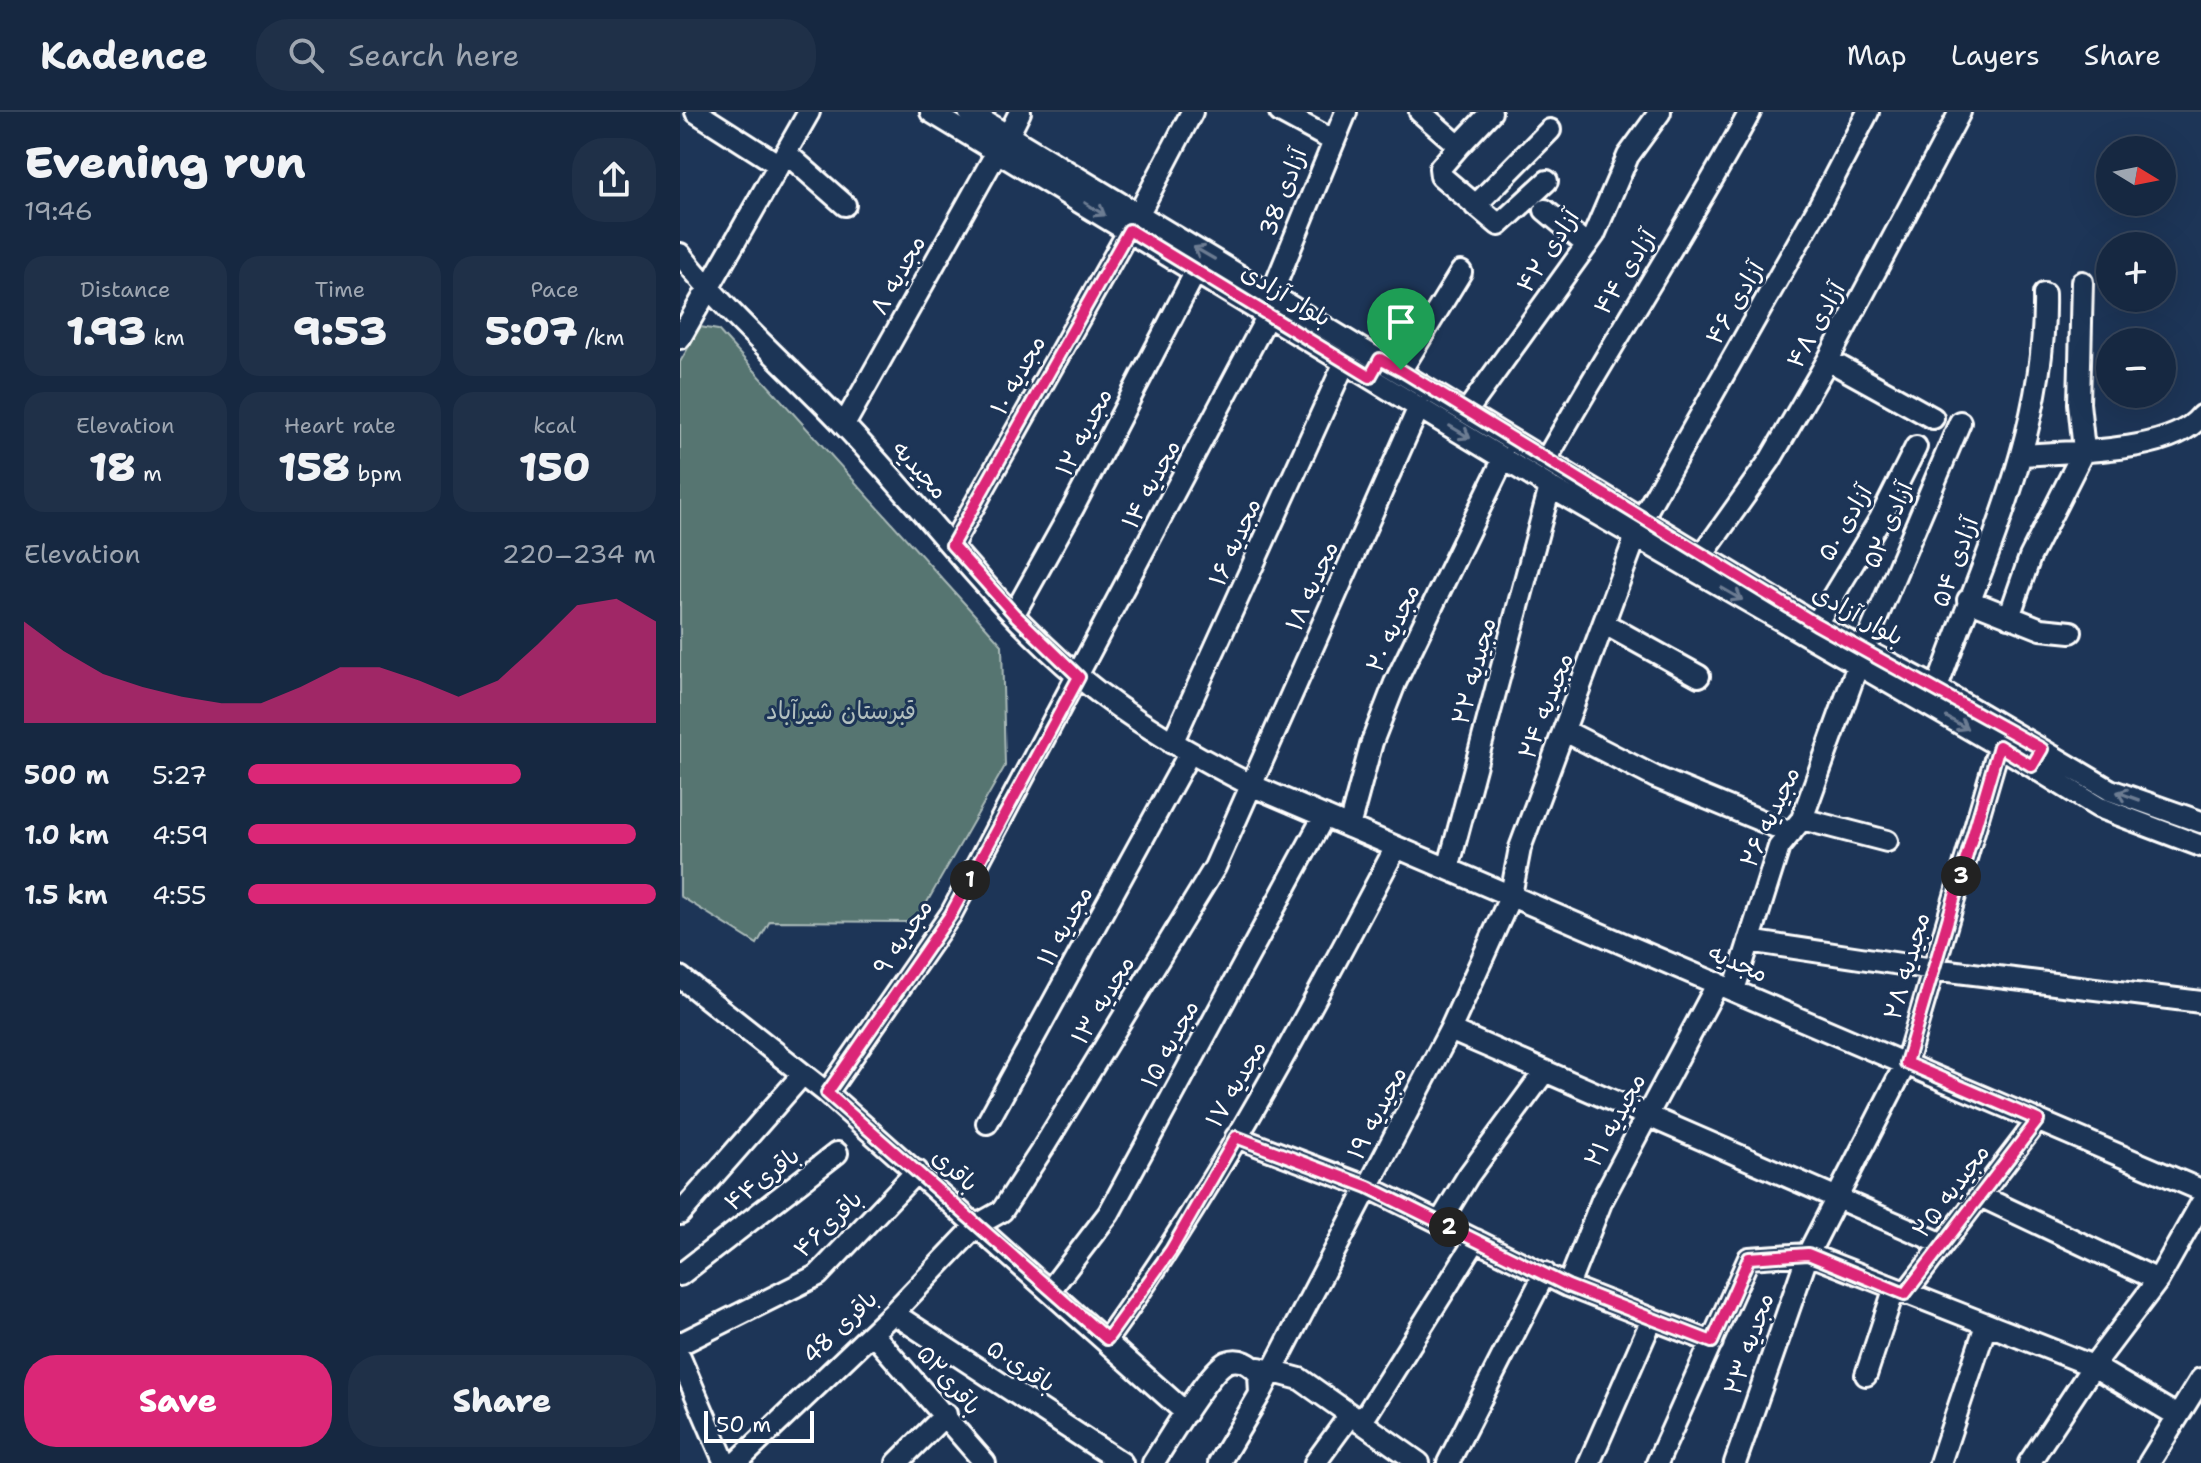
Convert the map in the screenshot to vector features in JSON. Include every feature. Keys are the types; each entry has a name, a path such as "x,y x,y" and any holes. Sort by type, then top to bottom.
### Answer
{"street":[{"path":"696,112 783,159 845,205"},
{"path":"680,338 809,112"},
{"name":"بلوار آزادی","path":"931,112 1003,143 1134,223 1272,293 1340,338 1419,407 1635,537 1697,562 1816,624 1861,657 1937,688 2037,758 2098,807 2201,846"},
{"path":"969,112 1003,143"},
{"name":"مجدیه ۸","path":"844,425 1020,112"},
{"name":"مجدیه ۱۰","path":"952,545 1134,223 1192,112"},
{"path":"1280,112 1332,140"},
{"name":"آزادی 38","path":"1268,315 1272,293 1346,112"},
{"path":"1420,112 1459,146"},
{"path":"1491,112 1440,172 1499,225 1547,181"},
{"name":"آزادی ۴۲","path":"1467,411 1587,245 1628,156 1660,112"},
{"name":"آزادی ۴۴","path":"1546,460 1618,332 1703,199 1750,112"},
{"name":"آزادی ۴۶","path":"1635,537 1643,517 1819,206 1868,112"},
{"name":"آزادی ۴۸","path":"1697,562 1770,460 1828,360 1960,112"},
{"path":"1475,206 1550,130"},
{"path":"1545,210 1587,245"},
{"name":"بلوار آزادی","path":"1134,223 1196,271 1345,362 1401,370 1643,517 1697,562 1861,657 1999,746 2201,822"},
{"name":"مجیدیه","path":"680,254 708,289 844,425 1014,614 1079,677 1181,748 1253,786"},
{"name":"مجدیه ۱۲","path":"1014,614 1073,508 1196,271"},
{"path":"1401,370 1461,272"},
{"path":"2009,617 2030,557 2084,450 2079,403 2082,282"},
{"name":"آزادی ۵۴","path":"1937,688 2022,455 2045,342 2044,294"},
{"name":"مجدیه ۱۴","path":"1079,677 1268,315"},
{"path":"1828,360 1933,418"},
{"name":"مجدیه ۱۶","path":"1181,748 1345,362"},
{"name":"مجدیه ۱۸","path":"1253,786 1419,407"},
{"path":"2022,455 2136,446 2192,428 2201,416"},
{"name":"آزادی ۵۲","path":"1861,657 1960,422"},
{"name":"آزادی ۵۰","path":"1816,624 1880,519 1916,447"},
{"name":"مجدیه ۲۰","path":"1349,827 1372,742 1395,683 1504,458"},
{"name":"مجیدیه ۲۲","path":"1448,869 1550,487"},
{"name":"مجیدیه ۲۴","path":"1511,895 1520,848 1635,537"},
{"path":"1968,600 2041,629 2071,632"},
{"path":"1605,624 1699,676"},
{"name":"مجیدیه ۲۶","path":"1726,987 1749,941 1779,847 1796,826 1861,657"},
{"name":"مجدیه ۹","path":"827,1093 951,914 1079,677"},
{"path":"1565,731 1655,777 1796,826 1887,841"},
{"name":"مجیدیه ۲۸","path":"1838,1201 1906,1063 1999,746"},
{"name":"مجدیه ۱۱","path":"987,1123 1181,748"},
{"name":"مجدیه","path":"1253,786 2201,1190"},
{"name":"مجدیه ۱۳","path":"977,1225 1002,1211 1043,1148 1215,867 1253,786"},
{"name":"مجدیه ۱۵","path":"1051,1289 1109,1213 1324,816"},
{"name":"مجدیه ۱۷","path":"1107,1339 1171,1250 1320,992 1396,847"},
{"name":"مجیدیه ۱۹","path":"1219,1463 1260,1394 1262,1369 1368,1187 1450,1030 1511,895"},
{"path":"1749,941 1933,969 2201,1002"},
{"name":"باقری","path":"680,977 827,1093 1051,1289 1186,1413"},
{"name":"مجیدیه ۲۱","path":"1568,1286 1602,1200 1648,1115 1726,987"},
{"path":"1450,1030 1943,1244"},
{"path":"1440,1222 1468,1176 1545,1071"},
{"path":"680,1214 803,1074"},
{"name":"مجیدیه ۲۵","path":"1866,1375 1900,1292 1943,1244 2038,1120"},
{"path":"1236,1137 1368,1187 1568,1286 1712,1342"},
{"name":"باقری۴۴","path":"680,1275 837,1153"},
{"name":"باقری۴۶","path":"680,1344 818,1275 917,1171"},
{"path":"1980,1196 2158,1280"},
{"name":"مجدیه ۲۳","path":"1735,1463 1808,1254 1838,1201"},
{"path":"2029,1463 2093,1366 2158,1280 2201,1204"},
{"name":"باقری 48","path":"736,1463 893,1313 977,1225"},
{"path":"1315,1463 1356,1419 1476,1240"},
{"path":"1657,1463 1749,1258 1808,1254 2093,1366 2176,1415"},
{"path":"1448,1463 1545,1273"},
{"name":"باقری۵۰","path":"893,1313 1122,1463"},
{"path":"1589,1463 1652,1319"},
{"path":"1940,1463 1986,1325"},
{"name":"باقری۵۲","path":"872,1333 946,1414 985,1463"},
{"path":"680,1358 725,1463"},
{"path":"1153,1463 1224,1363 1234,1360 1300,1379 1356,1419 1389,1455 1419,1463"},
{"path":"2149,1463 2201,1379"},
{"path":"897,1463 946,1414"}],"green space":[{"name":"قبرستان شیرآباد","path":"700,327 718,330 1002,645 1005,766 918,918 909,922 770,921 757,944 680,896 680,362"}],"route":[{"path":"1129,230 1370,377 1380,359 1401,370 1816,624 1937,688 2042,749 2032,766 1999,746 1906,1063 2038,1120 1905,1294 1808,1254 1749,1258 1712,1342 1568,1286 1368,1187 1236,1137 1171,1250 1107,1339 827,1093 951,914 1079,677 1014,614 952,545 1129,230"}]}
